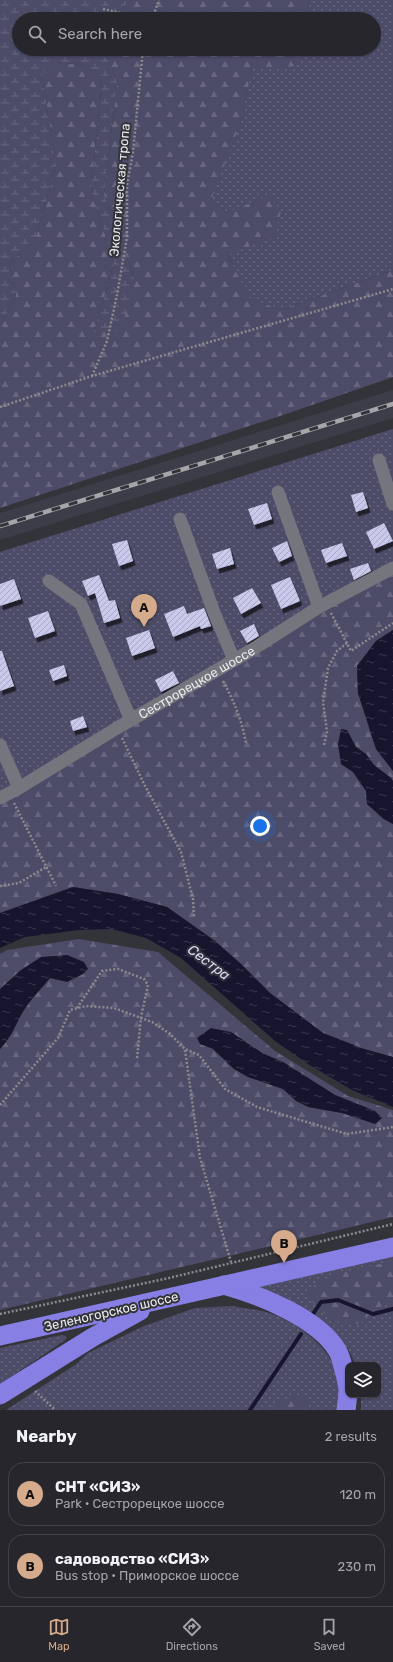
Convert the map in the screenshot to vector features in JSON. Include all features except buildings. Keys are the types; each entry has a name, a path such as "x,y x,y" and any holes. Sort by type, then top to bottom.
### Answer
{"highway":[{"name":"Зеленогорское шоссе","path":"0,1336 393,1247"},
{"path":"222,1285 246,1291 295,1313 320,1330 338,1350 348,1389 346,1410"},
{"path":"0,1394 93,1337 159,1300"}],"street":[{"path":"379,460 393,504"},
{"path":"278,492 323,605"},
{"path":"180,519 215,615 234,660"},
{"name":"Сестрорецкое шоссе","path":"10,793 234,660 323,605 393,568"},
{"path":"50,580 81,604 131,720"},
{"path":"0,745 10,793"}],"path":[{"path":"155,12 159,0"},
{"path":"103,9 116,12"},
{"name":"Экологическая тропа","path":"92,376 107,341 127,237 127,185 133,152 143,56"},
{"path":"0,406 92,376 393,290"},
{"path":"323,605 351,651 393,623"},
{"path":"324,745 327,732 323,702 328,668 337,651 347,643"},
{"path":"217,670 233,699 243,728 246,743"},
{"path":"118,728 145,786 181,852 193,899 194,918"},
{"path":"10,793 56,886"},
{"path":"0,886 19,883 46,867"},
{"path":"77,1008 102,971 118,969 144,979 148,985 141,1017 137,1058"},
{"path":"0,1105 58,1038 70,1010 96,1006 114,1008 152,1022 170,1034 185,1049 199,1055 225,1089 257,1107 347,1134 393,1127"},
{"path":"185,1049 200,1158 231,1262"},
{"path":"0,1314 169,1278 393,1224"},
{"path":"34,1390 55,1410"}],"shaded area":[{"path":"393,390 393,418 0,540 0,513"}],"green space":[{"path":"0,0 132,0 122,8 120,12 12,12 12,56 107,56 117,82 104,195 135,280 120,331 94,332 114,263 91,191 102,82 83,65 57,62 42,75 56,166 34,243 9,263 16,295 0,327"},
{"path":"132,0 309,0 308,12 120,12 122,8"},
{"path":"309,0 393,0 393,270 281,310 248,298 228,254 275,236 269,196 227,213 210,200 240,125 252,68 295,66 299,56 381,56 381,12 308,12"},
{"path":"107,56 300,56 296,66 252,69 240,125 211,200 227,213 269,195 281,211 275,236 228,255 249,298 281,310 393,270 393,377 286,414 0,508 0,327 16,295 9,263 34,243 56,166 42,75 56,62 83,65 102,81 91,191 114,263 94,332 135,280 104,195 117,82"},
{"path":"393,429 393,568 0,798 0,552"},
{"path":"393,568 393,630 376,641 357,666 358,693 376,749 393,771 393,781 374,765 366,754 356,747 347,730 341,764 353,772 366,791 367,804 383,819 393,824 393,1057 364,1049 323,1033 270,993 215,941 167,907 118,894 73,887 0,913 0,798"},
{"path":"79,939 158,952 275,1051 348,1096 393,1110 393,1217 0,1310 0,1049 28,1005 50,978 21,970 0,989 0,954 7,950","holes":["231,1032 262,1053 283,1062 335,1095 375,1111 342,1113 308,1107 296,1100 283,1089 248,1077 234,1069 213,1049"]},
{"path":"393,1254 393,1410 361,1410 361,1398 381,1398 381,1362 354,1362 348,1349 334,1332 255,1285"},
{"path":"393,1261 393,1303 376,1308 360,1324 333,1321 306,1296 317,1283 339,1273"},
{"path":"233,1306 263,1311 284,1319 307,1333 317,1342 333,1363 338,1375 341,1389 342,1410 6,1410 75,1365 88,1353 144,1326 195,1308"},
{"path":"62,1335 66,1336 66,1339 0,1384 0,1348"},
{"path":"292,1396 307,1398 309,1402 305,1410 265,1410"}],"water":[{"path":"393,630 393,771 376,749 358,693 357,666 376,641"},
{"path":"341,729 347,730 356,747 366,754 374,765 393,781 393,824 384,819 367,804 366,791 353,772 341,764 338,744"},
{"name":"Сестра","path":"73,887 118,894 167,907 215,941 270,993 323,1033 364,1049 393,1057 393,1107 352,1090 308,1064 275,1041 181,958 146,938 112,929 79,930 25,937 0,948 0,913"},
{"path":"67,955 84,962 88,969 83,974 67,982 50,978 28,1005 4,1045 0,1049 0,989 21,970 41,957"},
{"path":"211,1028 231,1032 262,1053 283,1062 335,1095 375,1111 382,1118 375,1124 342,1113 308,1107 296,1101 283,1089 248,1077 234,1069 213,1049 200,1044 197,1038"}],"waterway":[{"path":"313,1314 321,1302 338,1300 373,1314 393,1309"},
{"path":"250,1410 301,1334"}],"railway":[{"path":"0,526 393,404"}],"place":[{"name":"СНТ «СИЗ»","path":"144,627"},
{"name":"садоводство «СИЗ»","path":"284,1263"}]}
